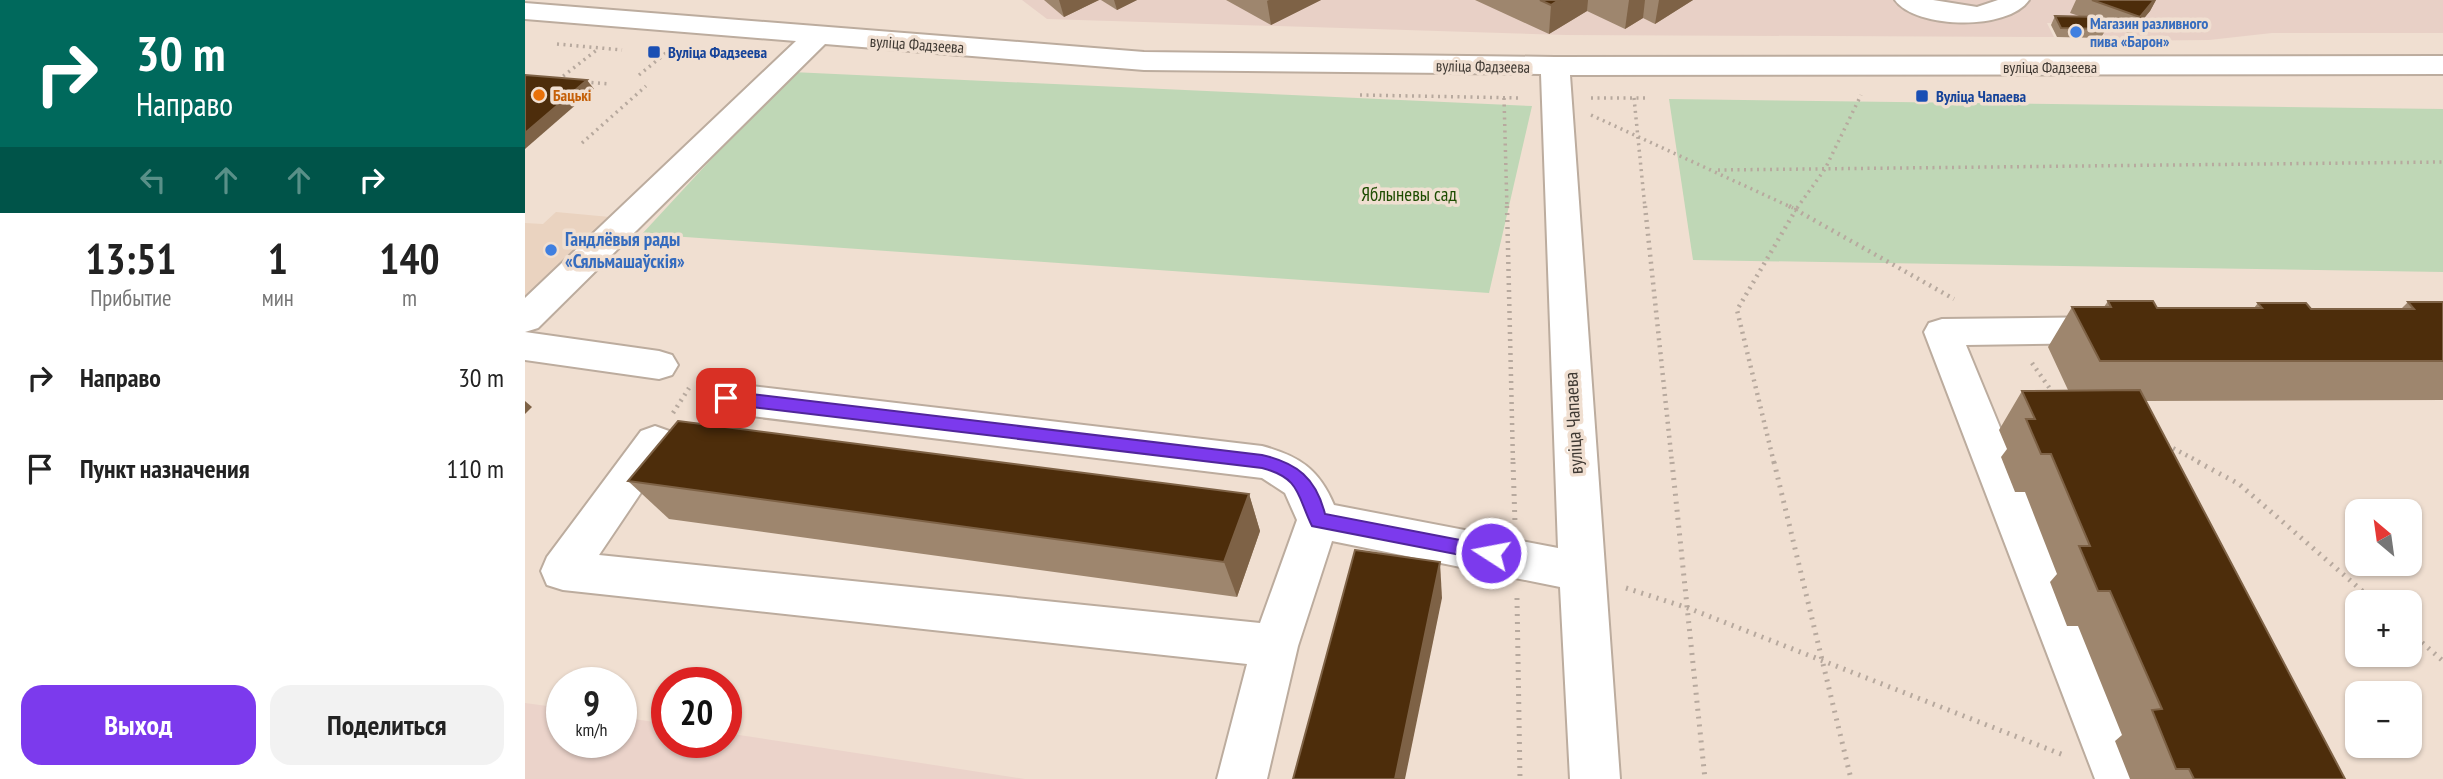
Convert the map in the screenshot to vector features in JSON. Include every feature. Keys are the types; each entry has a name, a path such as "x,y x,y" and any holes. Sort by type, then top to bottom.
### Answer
{"street":[{"path":"1908,0 1964,17 2002,12 2016,0"},
{"name":"вуліца Фадзеева","path":"525,11 1144,61 1555,66 2443,65"},
{"path":"525,319 817,36"},
{"name":"вуліца Чапаева","path":"1555,66 1581,572 1595,779"},
{"path":"2119,778 1942,331 2136,330"},
{"path":"525,346 660,365"},
{"path":"726,398 1262,462 1283,467 1302,483 1312,499 1318,520 1275,646 1243,779"},
{"path":"655,442 563,571 1275,646"},
{"path":"1318,520 1581,572"}],"path":[{"path":"549,44 599,48 558,80"},
{"path":"639,75 666,52"},
{"path":"547,79 571,81"},
{"path":"584,82 610,84"},
{"path":"582,143 646,86"},
{"path":"1504,90 1520,779"},
{"path":"1851,779 1737,310 1795,209 1825,169 1861,95"},
{"path":"1634,98 1705,779"},
{"path":"1714,170 2443,162"},
{"path":"1581,572 1688,608 2119,778"},
{"path":"2422,643 2443,661"}],"shaded area":[{"path":"1022,0 2443,0 2443,33 2272,33 2209,40 2108,41 2097,24 2047,23 2054,37 1566,35 1047,19"},
{"name":"Гандлёвыя рады «Сяльмашаўскія»","path":"556,212 610,217 525,300 525,223 543,224"},
{"path":"525,703 546,706 546,758 637,758 637,719 651,722 651,758 742,758 742,735 1025,779 525,779"}],"green space":[{"name":"Яблыневы сад","path":"792,72 1532,106 1489,293 642,234"},
{"path":"1669,99 2443,109 2443,272 1693,260"}],"building":[{"path":"1540,0 1559,0 1551,5"},
{"path":"2092,0 2154,0 2140,17"},
{"path":"2055,16 2098,17 2106,29 2061,28"},
{"path":"525,75 587,80 525,133"},
{"path":"2108,301 2153,301 2157,308 2262,308 2258,303 2306,303 2311,309 2414,309 2408,302 2443,302 2443,361 2100,361 2072,307 2111,307"},
{"path":"2140,390 2345,779 2194,779 2189,769 2176,769 2152,710 2162,709 2110,591 2098,591 2079,546 2090,546 2051,454 2041,454 2026,419 2035,419 2022,391"},
{"path":"678,421 1249,494 1224,562 628,481"},
{"path":"1355,550 1440,562 1395,779 1293,779"}],"place":[{"name":"Магазин разливного пива «Барон»","path":"2076,32"},
{"name":"Вуліца Фадзеева","path":"654,52"},
{"name":"Бацькі","path":"539,95"},
{"name":"Вуліца Чапаева","path":"1922,96"},
{"name":"Гандлёвыя рады «Сяльмашаўскія»","path":"551,250"}],"route":[{"path":"726,398 1262,462 1283,467 1302,483 1312,499 1318,520 1491,553"}]}
